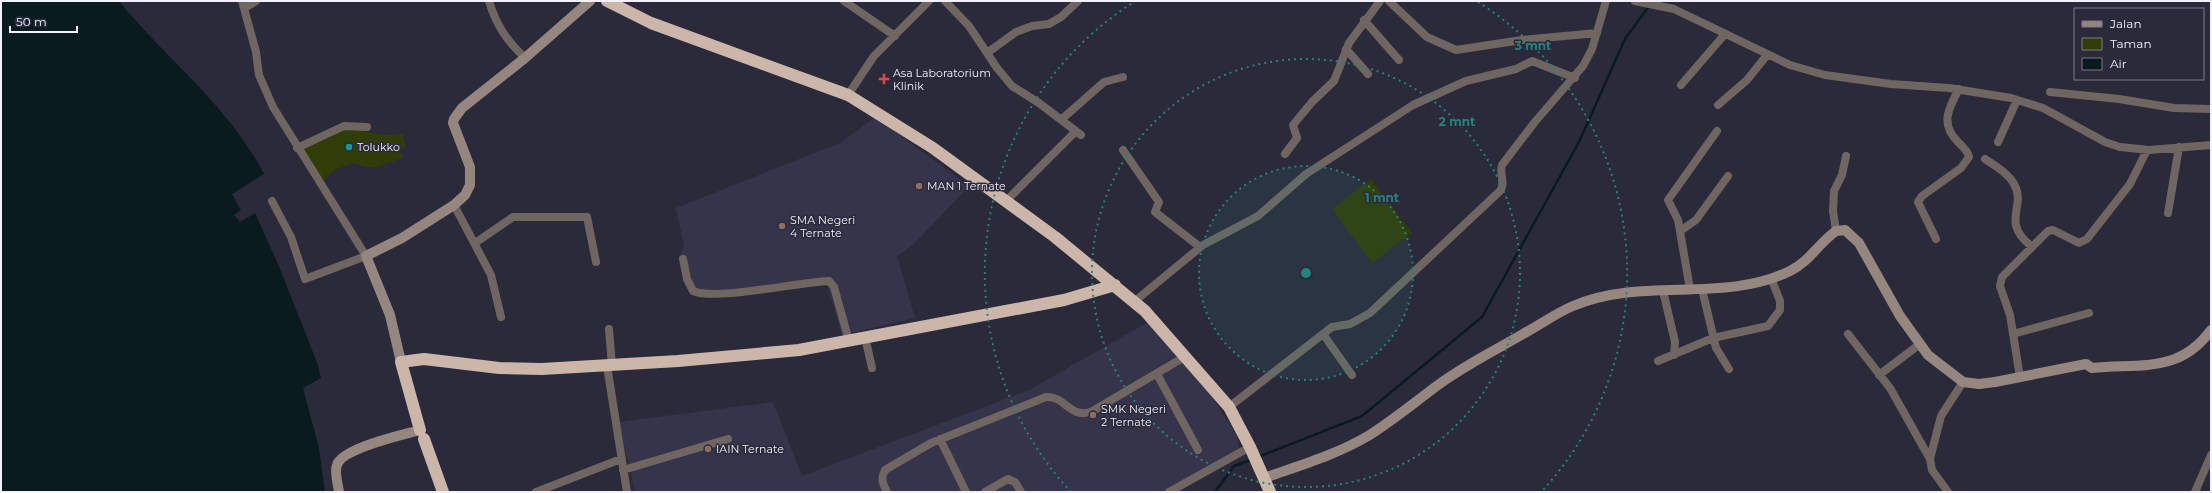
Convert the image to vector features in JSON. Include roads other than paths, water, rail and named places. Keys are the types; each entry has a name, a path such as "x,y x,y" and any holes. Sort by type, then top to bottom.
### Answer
{"highway":[{"path":"607,1 651,24 848,95 933,148 1055,237 1135,301 1186,356 1229,407 1251,449 1270,492"},
{"path":"443,492 422,434 401,362 424,359 499,368 542,369 610,366 785,352 1064,300 1115,286"}],"street":[{"path":"256,1 243,4 262,82 276,114 297,148 326,189 366,256 390,315 401,362"},
{"path":"489,1 497,23 506,38 525,58"},
{"path":"272,201 291,237 305,279 366,256 402,238 454,205 465,195 470,185 470,167 453,123 454,119 462,108 525,58 590,1"},
{"path":"844,1 895,36"},
{"path":"848,95 874,56 929,1"},
{"path":"945,1 969,26 1012,86 1062,119 1078,133 1005,202"},
{"path":"987,53 1016,32 1032,26 1049,24 1061,17 1078,1"},
{"path":"1285,154 1297,138 1293,125 1312,102 1334,81 1346,49 1364,20 1380,1"},
{"path":"1389,1 1427,37 1456,50 1522,40 1597,33"},
{"path":"1229,407 1332,326 1350,324 1370,313 1502,188 1500,172 1502,165 1534,123 1575,78 1592,49 1606,1"},
{"path":"1635,1 1674,9 1767,55 1797,68 1835,77 1891,84 1959,89 2017,100 2043,108 2104,142 2120,147 2147,150 2211,145"},
{"path":"1364,20 1399,60"},
{"path":"1681,85 1725,34"},
{"path":"1346,49 1368,74"},
{"path":"1718,105 1743,84 1767,55"},
{"path":"1135,301 1200,247 1211,240 1242,226 1258,216 1306,174 1430,96 1466,81 1516,69 1528,61 1532,61 1575,78"},
{"path":"1062,119 1104,82 1123,77"},
{"path":"1936,239 1918,202 1922,196 1961,168 1969,157 1948,130 1948,114 1959,89"},
{"path":"2050,92 2119,99 2174,108 2211,108"},
{"path":"1998,142 2017,100"},
{"path":"297,148 327,132 344,126 367,127"},
{"path":"1690,289 1680,231 1676,215 1668,200 1717,131"},
{"path":"2168,213 2179,147"},
{"path":"1123,150 1159,202 1155,212 1200,247"},
{"path":"2020,378 2014,334 2000,280 2031,246 2051,230 2079,243 2087,239 2130,184 2147,150"},
{"path":"1836,231 1833,212 1834,191 1842,175 1846,156"},
{"path":"1985,159 2004,172 2014,183 2017,193 2014,217 2016,228 2031,246"},
{"path":"1680,231 1696,220 1728,176"},
{"path":"454,205 491,275 501,317"},
{"path":"474,243 513,217 587,217 596,262"},
{"path":"1263,476 1324,456 1366,437 1439,384 1488,353 1572,306 1588,300 1625,292 1702,289 1752,284 1791,270 1805,262 1836,231 1845,230 1859,243 1896,310 1928,355 1963,382 1979,384 2020,378 2047,370 2086,364 2092,368 2136,366 2176,360 2200,345 2211,330"},
{"path":"683,259 687,279 693,291 700,293 731,292 829,282 834,287 848,341"},
{"path":"1658,361 1713,338 1768,326 1776,319 1780,310 1780,301 1771,278"},
{"path":"1702,289 1716,348 1729,369"},
{"path":"1662,291 1675,342 1674,354"},
{"path":"2014,334 2089,313"},
{"path":"609,329 610,366 621,459 628,492"},
{"path":"1323,334 1352,375"},
{"path":"1848,334 1896,398 1930,459 1932,470 1948,492"},
{"path":"865,338 872,368"},
{"path":"1880,375 1920,344"},
{"path":"887,492 881,477 885,470 893,464 940,439 1046,397 1060,400 1074,412 1084,414 1091,412 1186,356"},
{"path":"1157,374 1198,450"},
{"path":"1930,459 1941,416 1963,382"},
{"path":"339,492 336,469 337,463 344,455 377,443 422,434"},
{"path":"623,470 728,439"},
{"path":"940,439 966,492"},
{"path":"1169,492 1251,449"},
{"path":"2195,492 2211,455"},
{"path":"536,492 621,459"},
{"path":"985,492 1008,479 1012,479 1021,492"}],"water":[{"path":"1,1 119,1 215,105 250,149 264,174 232,194 241,210 234,215 240,222 255,213 278,264 318,365 321,378 303,388 319,448 325,492 1,492"}],"waterway":[{"path":"1258,457 1362,416 1482,317 1579,142 1625,39 1649,6"},
{"path":"1215,492 1234,466 1251,460"}],"place":[{"name":"Asa Laboratorium Klinik","path":"884,79"},
{"name":"Tolukko","path":"349,147"},
{"name":"MAN 1 Ternate","path":"919,186"},
{"name":"SMA Negeri 4 Ternate","path":"782,226"},
{"name":"SMK Negeri 2 Ternate","path":"1093,415"},
{"name":"IAIN Ternate","path":"708,449"}]}
